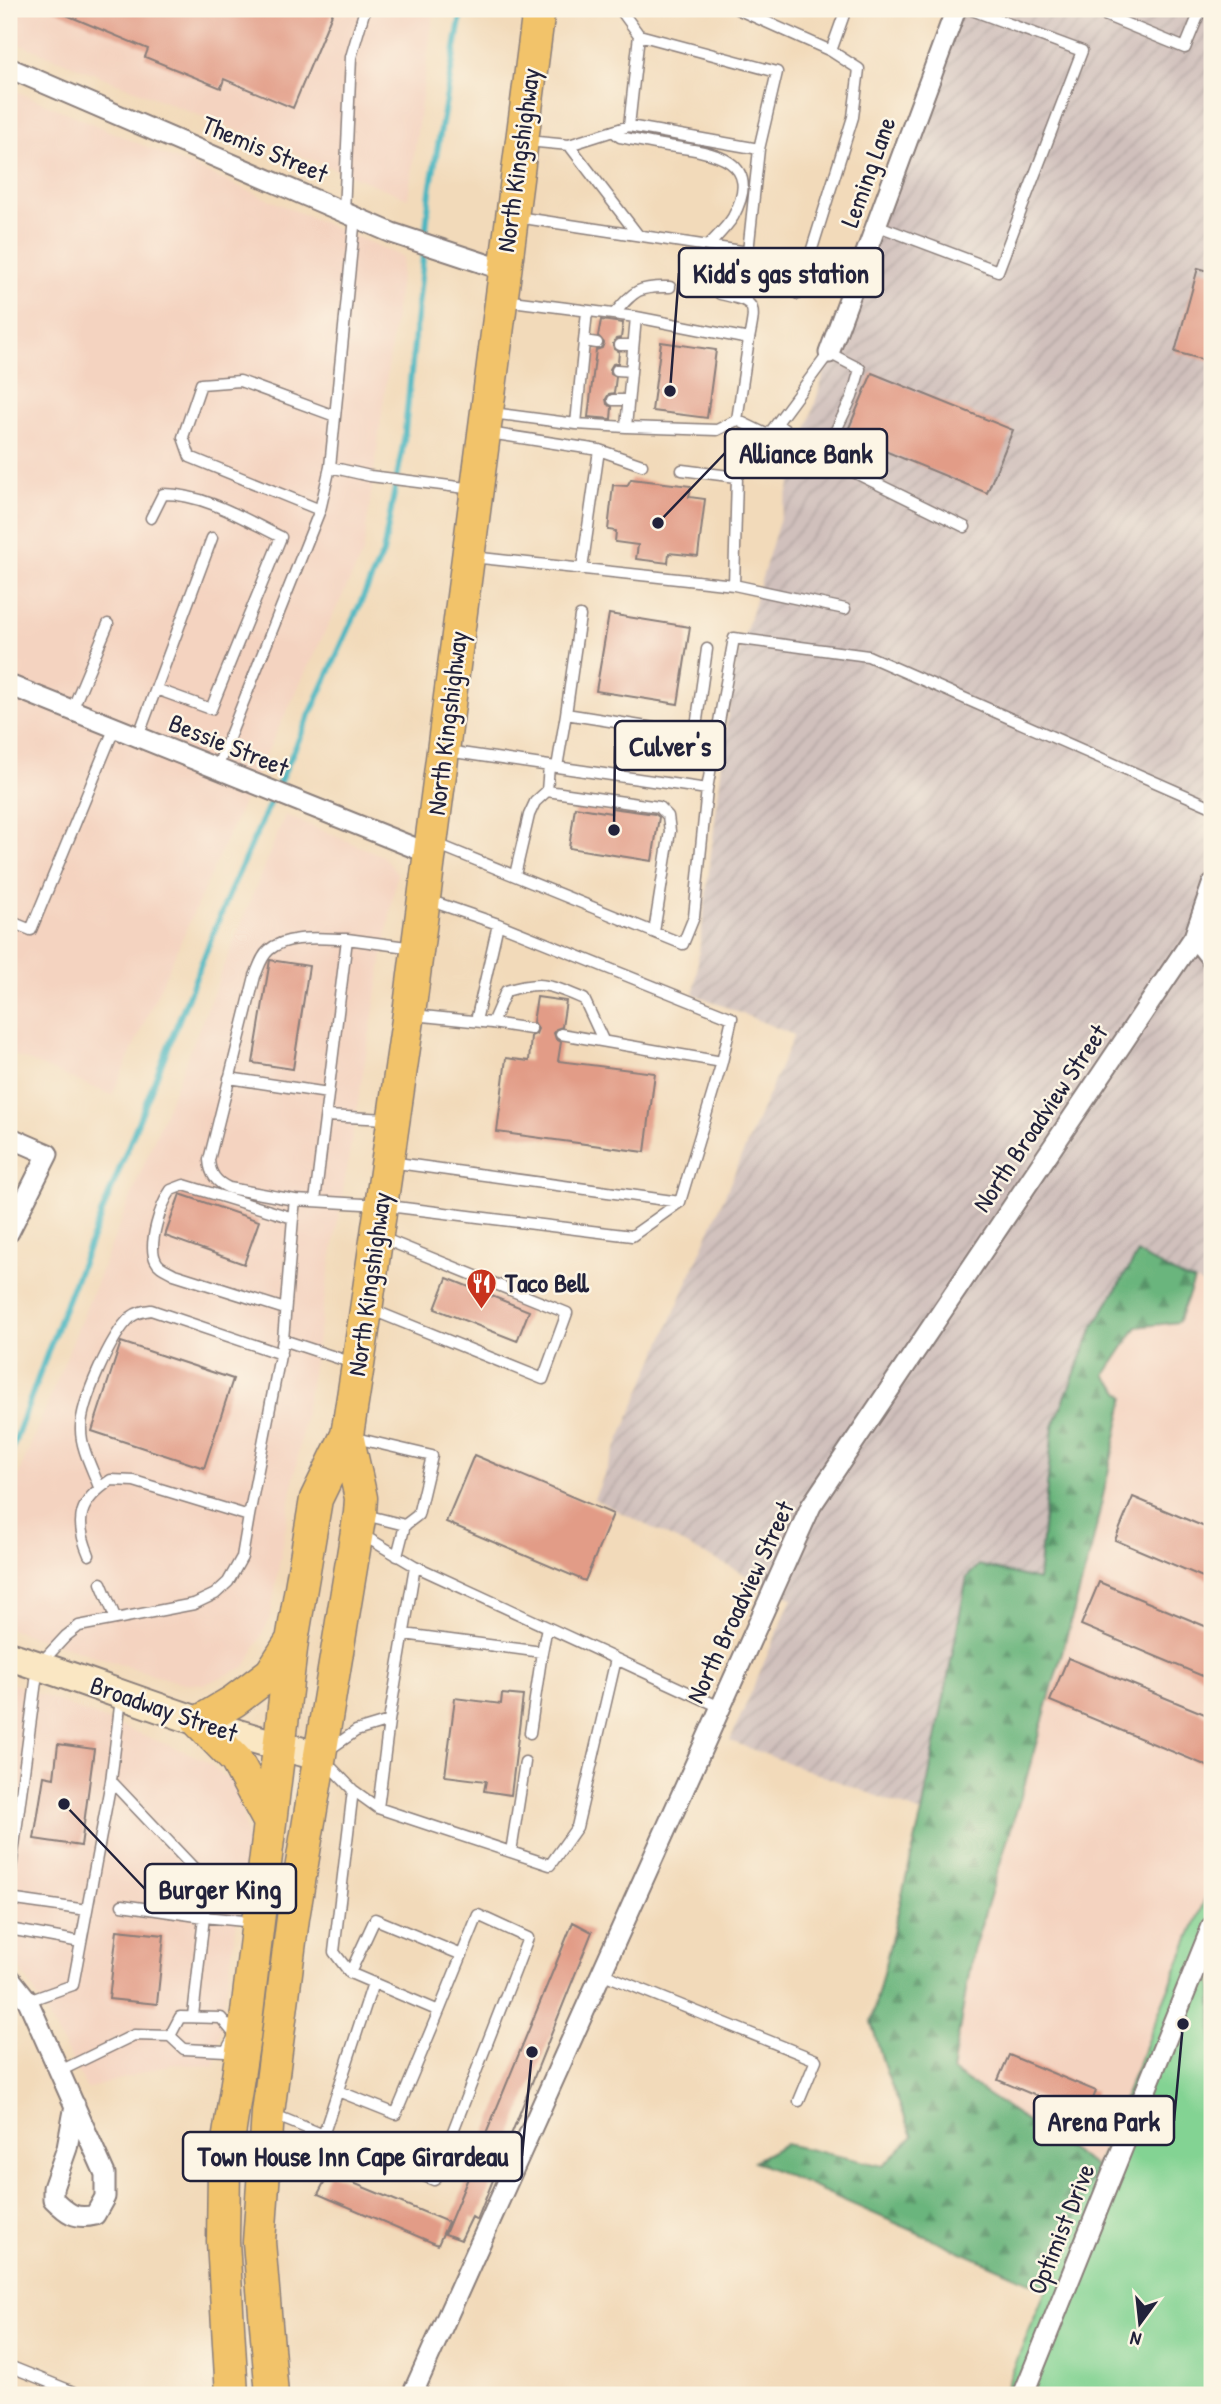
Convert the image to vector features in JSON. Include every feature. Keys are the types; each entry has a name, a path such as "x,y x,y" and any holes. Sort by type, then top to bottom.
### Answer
{"main road":[{"name":"North Kingshighway","path":"228,2385 223,2168 239,2036 258,1922 292,1641 316,1499 346,1436 358,1365 409,1015 539,9"},
{"name":"North Kingshighway","path":"272,2395 259,2242 268,2113 293,1918 359,1523 361,1498 346,1436"},
{"path":"270,1823 236,1759 199,1722 234,1701 271,1673 292,1641"},
{"name":"Broadway Street","path":"20,1660 199,1722 280,1747 320,1756"}],"street":[{"name":"Leming Lane","path":"829,353 956,9"},
{"name":"Themis Street","path":"9,68 391,233 453,254 502,285"},
{"name":"Bessie Street","path":"9,685 305,805 430,848"},
{"name":"North Broadview Street","path":"412,2395 811,1506 1194,937 1212,885"},
{"path":"1194,937 1212,960"},
{"path":"9,1138 48,1154 9,1232"},
{"name":"Optimist Drive","path":"1023,2395 1212,1926"},
{"path":"9,1977 28,2001 60,2071 75,2105 105,2174 105,2197 95,2215 81,2218 67,2213 54,2199 53,2188 67,2148 75,2105"}],"lane":[{"path":"224,771 320,510 330,467 349,214 351,57 365,9"},
{"path":"511,216 748,252 760,149 777,72 639,35 620,9"},
{"path":"737,9 831,51 859,69 853,117 798,294"},
{"path":"831,51 846,9"},
{"path":"876,225 999,271 1082,51 969,9"},
{"path":"1090,9 1185,48 1201,9"},
{"path":"629,126 639,35"},
{"path":"521,141 569,145 629,126 760,149"},
{"path":"612,131 620,137 726,158 735,165 742,179 741,197 732,219 708,246"},
{"path":"569,145 638,235"},
{"path":"502,285 587,311 636,317 749,340"},
{"path":"614,314 629,297 646,286 670,287"},
{"path":"720,294 743,299 751,305 754,313 737,420"},
{"path":"576,424 587,311"},
{"path":"625,427 636,317"},
{"path":"584,341 597,343"},
{"path":"620,345 633,345"},
{"path":"734,585 737,477 829,353 860,369 852,397 823,457"},
{"path":"581,367 594,368"},
{"path":"617,370 631,371"},
{"path":"320,510 190,457 183,437 201,384 240,381 335,416"},
{"path":"613,400 628,400"},
{"path":"485,422 717,430 737,420"},
{"path":"737,420 768,435"},
{"path":"485,422 599,450 642,465"},
{"path":"776,424 823,457 965,527"},
{"path":"582,569 599,450"},
{"path":"330,467 370,476 477,489"},
{"path":"682,470 737,477"},
{"path":"151,518 163,494 182,494 222,508 281,537 211,709 156,690"},
{"path":"138,737 212,538"},
{"path":"468,557 734,585 845,609"},
{"path":"514,875 529,815 535,802 547,791 566,714 580,616"},
{"path":"72,710 108,624"},
{"path":"430,848 514,875 683,944 694,917 707,789 734,638 868,656 1212,807"},
{"path":"695,734 707,649"},
{"path":"566,714 716,738"},
{"path":"9,921 31,930 115,727"},
{"path":"443,751 707,789"},
{"path":"547,791 659,807 668,816 670,831 653,932"},
{"path":"417,948 347,939 290,941 269,950 261,960 255,976 209,1160 209,1168 219,1183 229,1188 295,1200 380,1205 632,1236 680,1202 722,1062 732,1018 424,898"},
{"path":"476,1021 498,925"},
{"path":"315,1201 347,939"},
{"path":"492,1023 506,991 529,984 554,986 584,999 603,1040"},
{"path":"409,1015 531,1029"},
{"path":"561,1034 722,1062"},
{"path":"229,1078 328,1093"},
{"path":"326,1116 392,1119"},
{"path":"386,1161 680,1202"},
{"path":"285,1309 159,1266 154,1258 153,1237 168,1195 176,1187 184,1185 293,1218"},
{"path":"9,1884 20,1660 66,1636 79,1626 194,1604 215,1594 228,1582 243,1558 281,1354 295,1200"},
{"path":"366,1307 543,1379 567,1313 376,1236"},
{"path":"99,1488 82,1440 82,1418 93,1381 121,1329 132,1316 151,1310 281,1354"},
{"path":"283,1340 358,1365"},
{"path":"346,1436 432,1455 418,1515 405,1525 397,1556"},
{"path":"89,1555 80,1535 80,1520 90,1495 111,1480 134,1481 249,1516"},
{"path":"359,1523 397,1556 415,1566 720,1707"},
{"path":"359,1523 405,1525"},
{"path":"378,1808 389,1721 415,1566"},
{"path":"101,1583 115,1618"},
{"path":"530,1732 547,1627"},
{"path":"404,1634 542,1651"},
{"path":"389,1721 356,1731 320,1756 353,1790 378,1808 550,1865 577,1827 616,1659"},
{"path":"28,2001 72,1984 111,1781 121,1695"},
{"path":"511,1852 525,1762"},
{"path":"111,1781 205,1881 204,1917 193,2016"},
{"path":"353,1790 334,1952 349,1973 439,2011"},
{"path":"9,1899 87,1910"},
{"path":"122,1905 258,1922"},
{"path":"268,2113 434,2180 528,1938 478,1915 396,2114 338,2091"},
{"path":"349,1973 375,1919 462,1955"},
{"path":"9,1929 80,1942"},
{"path":"601,1973 816,2060 799,2101"},
{"path":"323,2136 373,1983"},
{"path":"60,2071 134,2035 170,2036 184,2049 226,2051 239,2036 221,2018 193,2016 180,2017 170,2036"},
{"path":"9,2366 80,2395"}],"shaded area":[{"path":"9,9 434,9 408,198 9,40"},
{"path":"962,9 1212,9 1212,1287 1182,1277 1138,1254 1053,1427 1038,1581 979,1565 967,1577 922,1813 730,1741 792,1598 594,1499 794,1035 694,994 733,673 825,370"},
{"path":"9,88 403,257 363,553 243,802 112,1095 9,1053"},
{"path":"285,815 383,856 397,873 270,1619 245,1667 205,1684 181,1683 9,1629 9,1499"},
{"path":"1194,1281 1212,1287 1212,1882 1096,2167 952,2071 975,1940 1105,1375 1137,1327 1178,1322"},
{"path":"9,1682 203,1759 239,1788 248,1847 215,2066 171,2064 87,2089 31,1985 9,1955"}],"green space":[{"path":"1138,1253 1181,1277 1194,1281 1178,1322 1137,1327 1105,1375 1125,1397 1091,1550 1025,1783 973,1951 952,2071 1096,2167 1046,2289 754,2161 785,2144 883,2166 913,2136 887,2075 871,2022 922,1813 967,1577 979,1565 1038,1580 1053,1427 1094,1326"},
{"path":"1212,1882 1212,2395 1003,2395"}],"building":[{"path":"52,9 334,9 293,108 224,79 221,88 145,57 148,49"},
{"path":"1198,268 1212,272 1212,362 1175,352"},
{"path":"601,320 623,323 621,338 616,339 613,344 614,349 619,352 618,363 613,364 610,369 611,374 616,377 614,393 609,394 606,399 607,404 612,407 611,419 588,417 596,350 602,348 604,343 598,336"},
{"path":"661,342 716,350 707,418 652,411"},
{"path":"872,373 1013,430 987,493 846,435"},
{"path":"631,479 691,486 689,497 705,499 698,556 669,553 668,563 636,559 638,545 615,542 616,531 608,530 613,485 627,486"},
{"path":"609,614 690,627 678,704 596,691"},
{"path":"575,807 611,813 611,808 655,814 659,817 652,861 569,848"},
{"path":"270,960 309,966 293,1069 253,1063"},
{"path":"537,997 566,1001 562,1027 554,1033 556,1039 561,1042 558,1061 655,1073 645,1152 497,1132 506,1058 529,1061 531,1036 536,1034 538,1029 533,1022"},
{"path":"180,1194 259,1221 244,1264 165,1236"},
{"name":"Taco Bell","path":"447,1278 529,1311 517,1341 435,1309"},
{"path":"121,1342 233,1379 204,1468 92,1431"},
{"path":"474,1455 613,1514 585,1581 446,1522"},
{"path":"1133,1497 1212,1530 1212,1581 1115,1540"},
{"path":"1099,1582 1212,1629 1212,1680 1081,1625"},
{"path":"1068,1658 1212,1717 1212,1768 1050,1701"},
{"path":"502,1694 523,1696 511,1795 484,1791 486,1781 445,1776 455,1698 501,1704"},
{"path":"58,1744 94,1749 81,1846 34,1839 44,1776 54,1778"},
{"path":"573,1922 592,1932 477,2220 472,2217 461,2240 445,2234"},
{"path":"117,1930 164,1935 157,2004 109,1999"},
{"path":"1009,2055 1096,2091 1086,2117 998,2080"},
{"path":"329,2173 448,2222 438,2245 318,2194"}],"waterway":[{"path":"9,1457 64,1308 229,894 383,553 404,440 430,191 462,9"}],"place":[{"name":"Kidd's gas station","path":"670,391"},
{"name":"Alliance Bank","path":"658,523"},
{"name":"Culver's","path":"614,830"},
{"name":"Taco Bell","path":"482,1310"},
{"name":"Burger King","path":"64,1804"},
{"name":"Arena Park","path":"1183,2024"},
{"name":"Town House Inn Cape Girardeau","path":"532,2052"}]}
